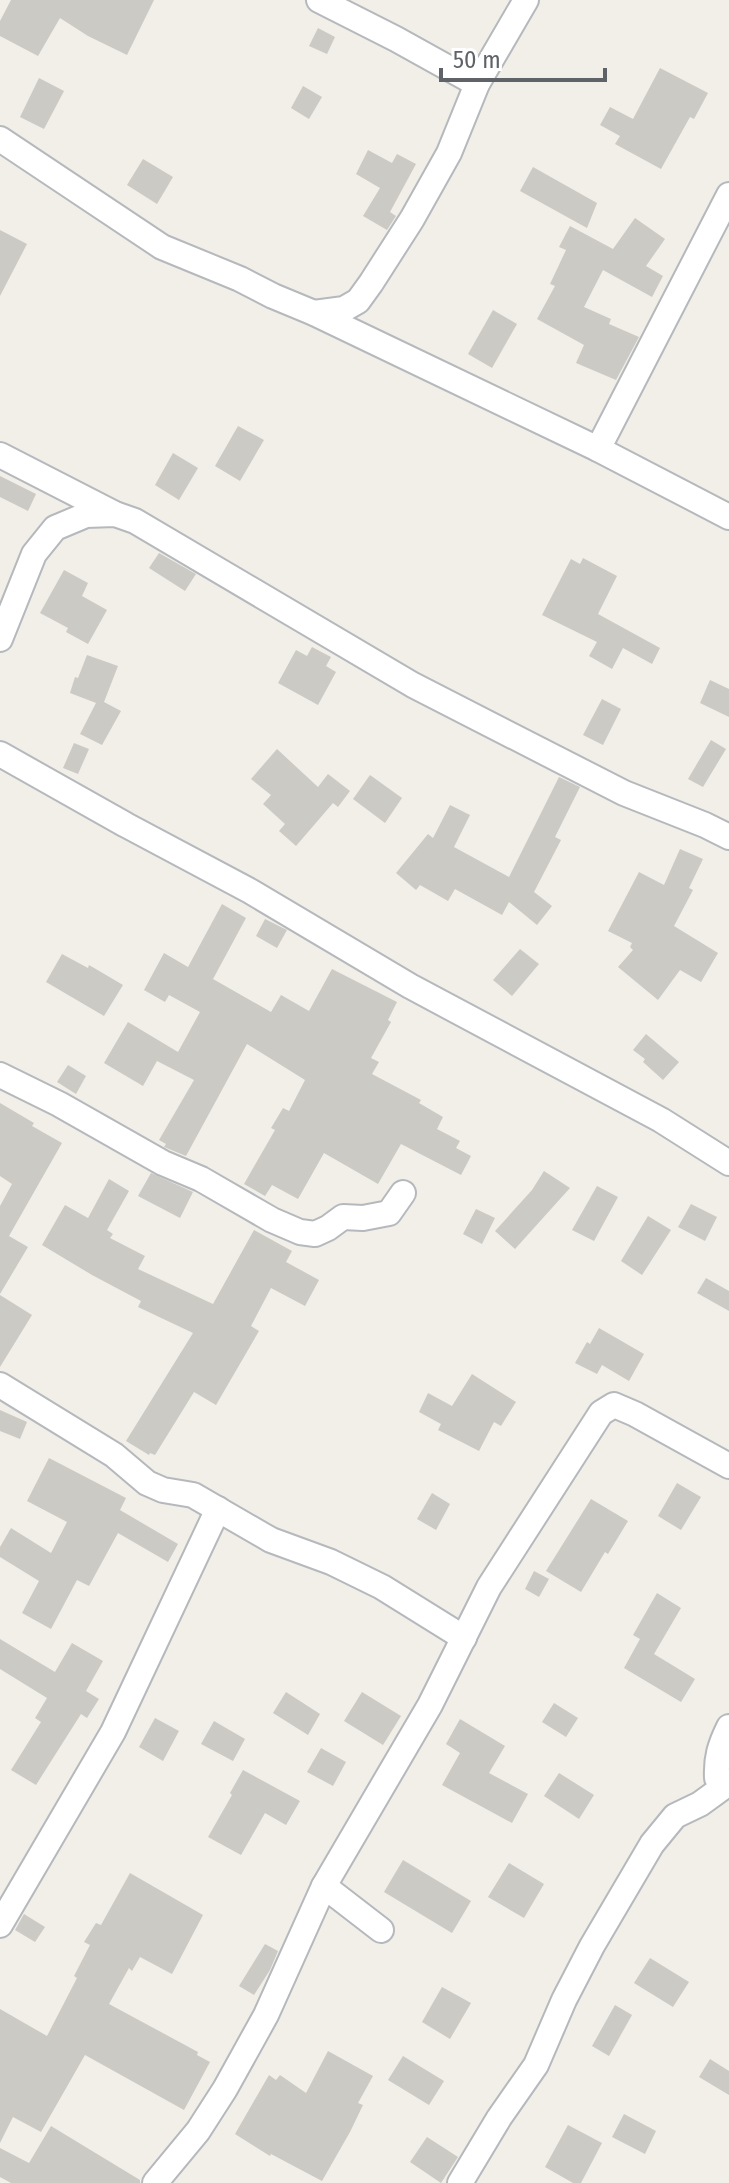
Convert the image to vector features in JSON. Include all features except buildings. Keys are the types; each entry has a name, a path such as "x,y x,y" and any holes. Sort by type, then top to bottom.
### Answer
{"street":[{"path":"319,0 477,84"},
{"path":"314,313 344,309 358,301 412,219 449,153 477,84 526,0"},
{"path":"0,139 162,247 314,313 598,449 729,517"},
{"path":"598,449 729,196"},
{"path":"0,455 115,514 135,521 413,685 624,793 729,837"},
{"path":"0,639 34,554 55,528 86,515 115,514"},
{"path":"0,754 250,891 410,986 661,1120 729,1163"},
{"path":"0,1075 300,1232 315,1234 343,1217 363,1218 389,1213 403,1193"},
{"path":"0,1385 114,1455 147,1483 163,1490 193,1495 271,1540 331,1562 382,1587 464,1638"},
{"path":"155,2183 198,2131 225,2089 266,2015 324,1886 430,1705 489,1587 601,1413 614,1405 729,1466"},
{"path":"0,1925 113,1732 218,1509"},
{"path":"460,2183 499,2118 536,2065 592,1946 652,1844 675,1816 700,1804 729,1783 717,1778 716,1760 729,1727"},
{"path":"324,1886 381,1930"}]}
